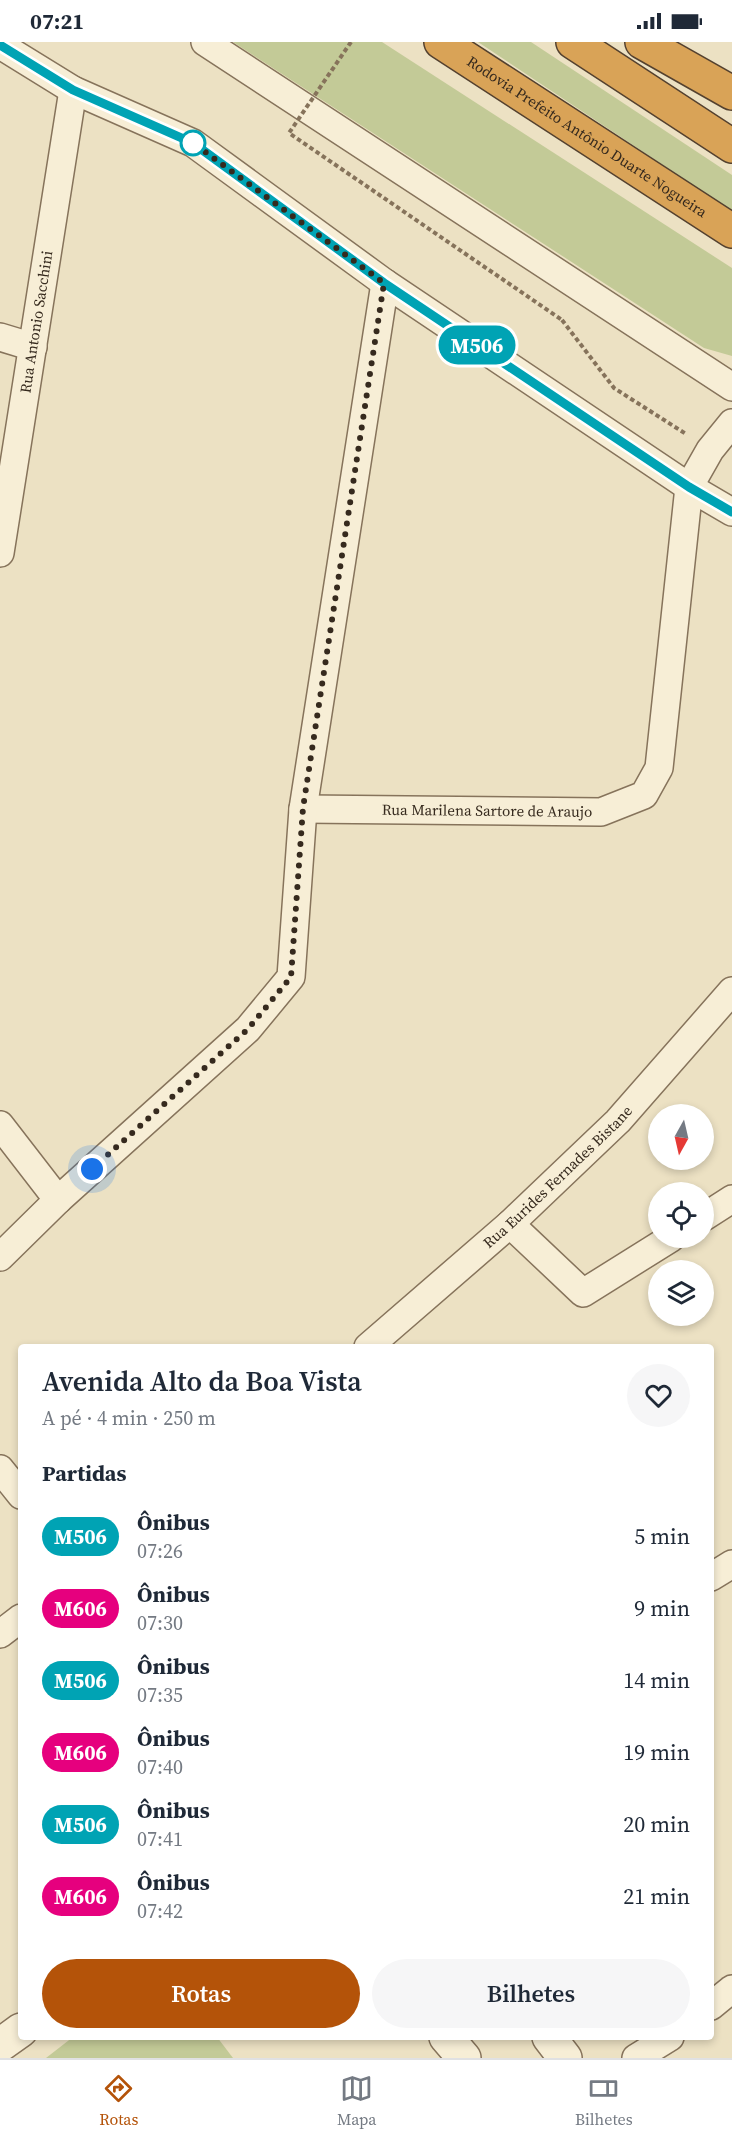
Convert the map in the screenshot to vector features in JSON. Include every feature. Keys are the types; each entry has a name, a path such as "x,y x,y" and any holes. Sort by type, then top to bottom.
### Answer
{"highway":[{"name":"Rodovia Prefeito Antônio Duarte Nogueira","path":"441,42 732,231"},
{"path":"573,42 732,146"},
{"path":"642,42 732,93"}],"street":[{"path":"205,42 732,387"},
{"path":"0,45 73,90 193,143 384,283 689,487 732,512"},
{"name":"Rua Antonio Sacchini","path":"0,553 73,90"},
{"path":"0,1257 58,1200 248,1029 291,977 303,808 384,283"},
{"path":"0,337 33,348"},
{"path":"689,487 710,450 732,423"},
{"name":"Rua Marilena Sartore de Araujo","path":"303,808 601,812 644,795 659,768 689,487"},
{"name":"Rua Eurides Fernades Bistane","path":"371,1344 510,1224 618,1121 732,991"},
{"path":"0,1125 58,1200"},
{"path":"714,1211 732,1199"},
{"path":"510,1224 583,1293 655,1248"},
{"path":"0,1469 18,1491"},
{"path":"714,1575 732,1564"},
{"path":"0,1634 18,1620"},
{"path":"714,2004 732,1989"},
{"path":"0,2045 18,2032"},
{"path":"449,2040 464,2058"},
{"path":"551,2040 565,2058"},
{"path":"636,2058 665,2040"}],"path":[{"path":"351,42 289,132 562,320 614,388 710,450"}],"green space":[{"path":"233,42 382,42 732,268 732,356 704,348"},
{"path":"478,42 531,42 732,175 732,211"},
{"path":"69,2040 219,2040 233,2058 46,2058"}],"bus line":[{"name":"M506","path":"0,45 73,90 193,143 384,283 689,487 732,512"}],"route":[{"path":"92,1169 248,1029 291,977 303,808 384,283 193,143"}]}
